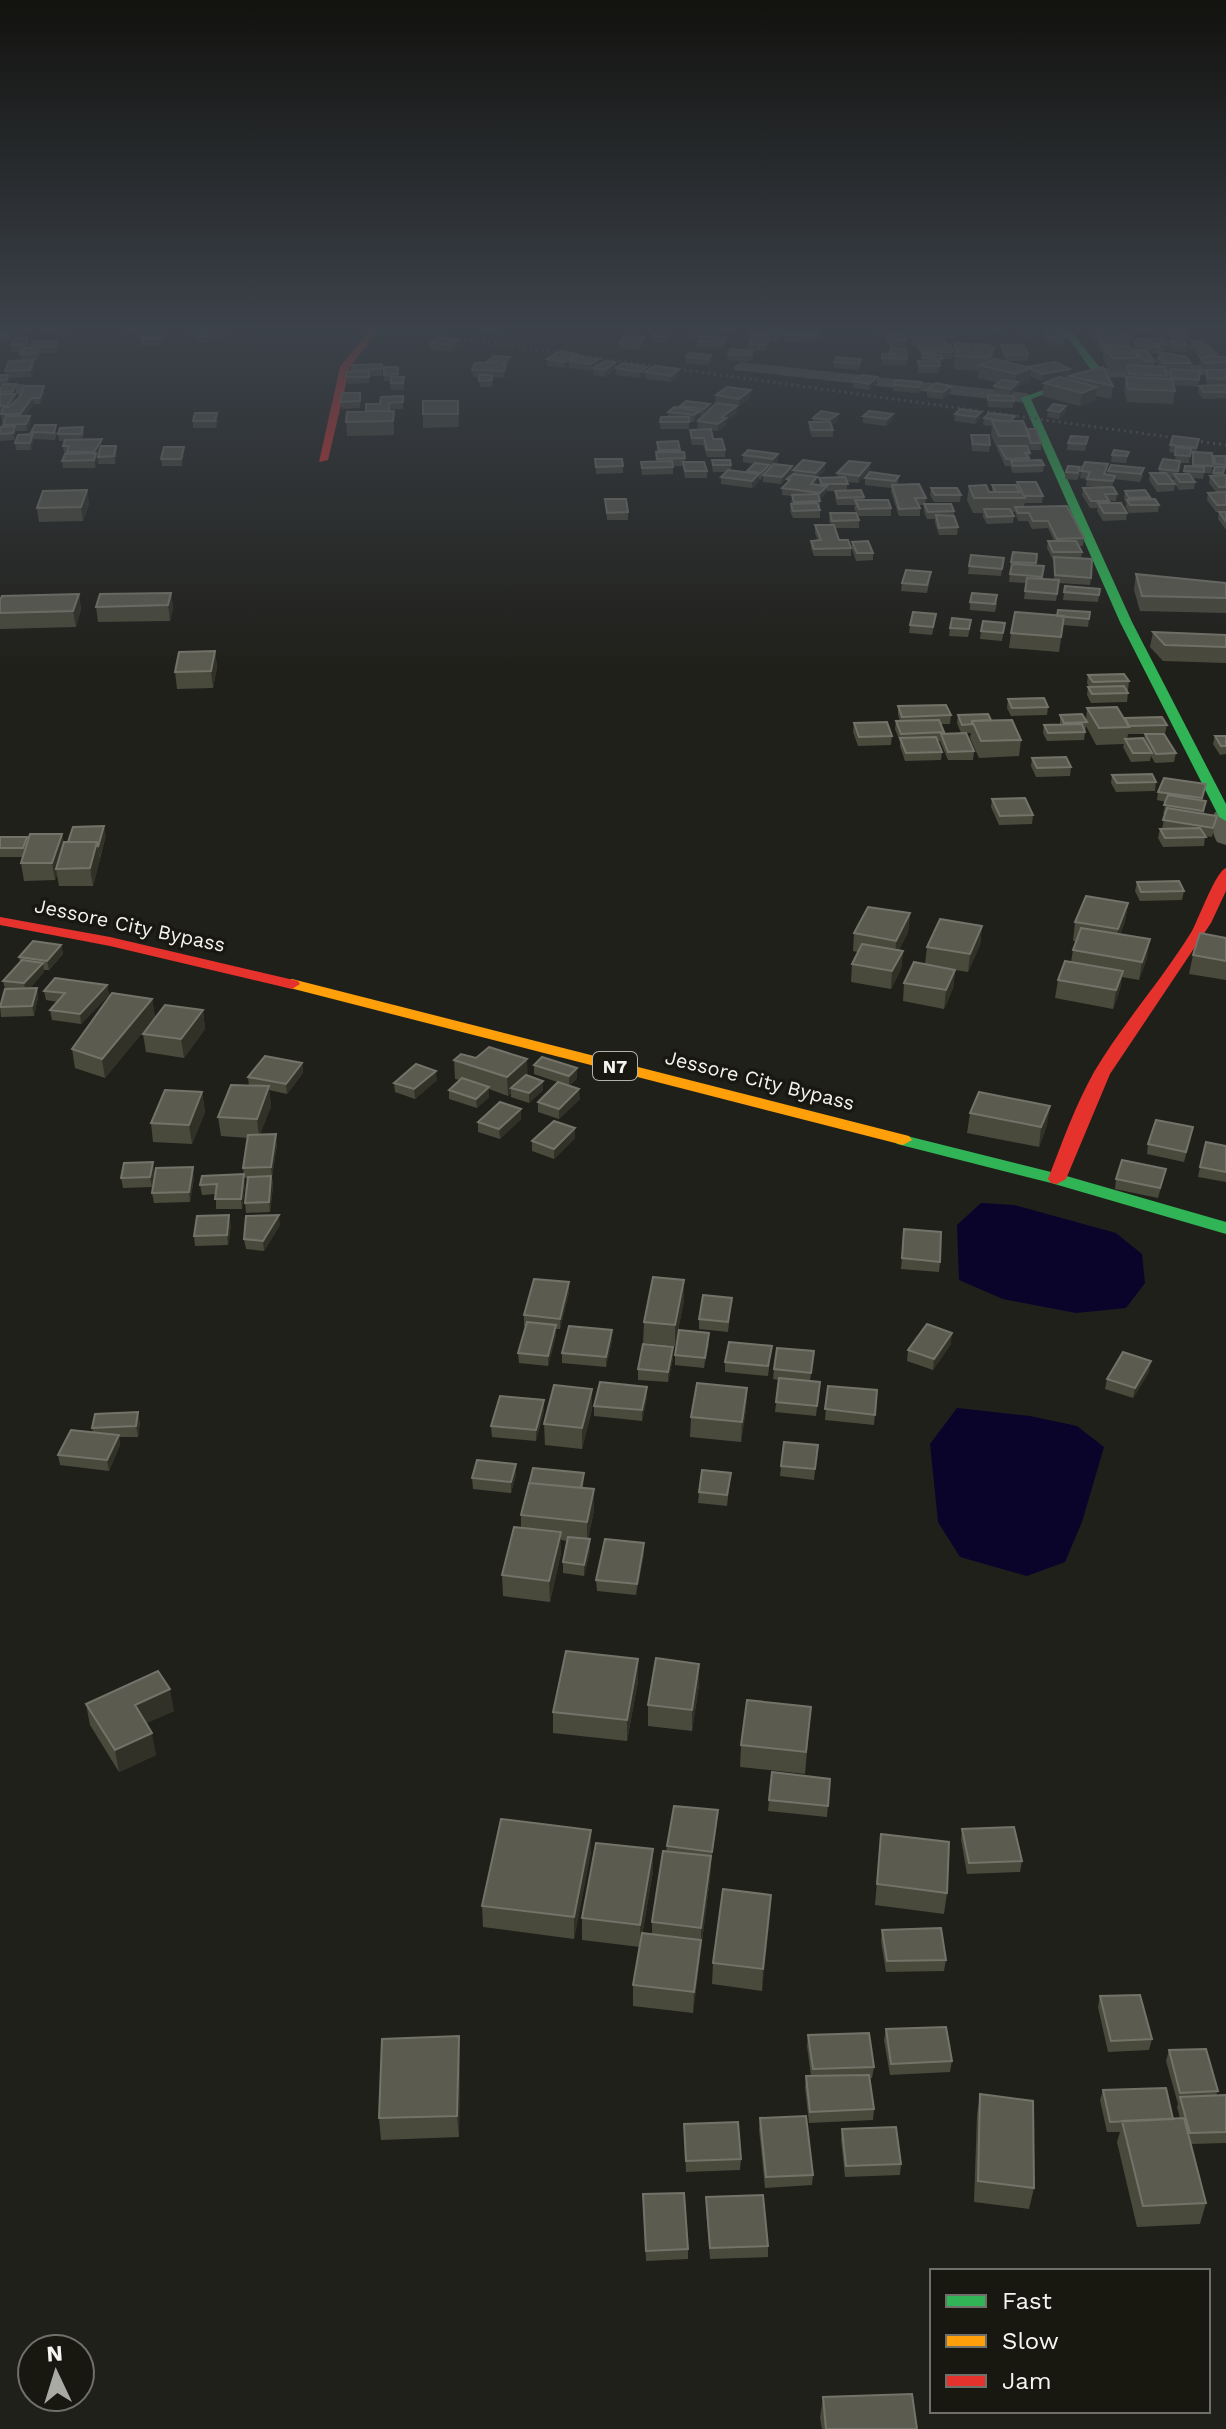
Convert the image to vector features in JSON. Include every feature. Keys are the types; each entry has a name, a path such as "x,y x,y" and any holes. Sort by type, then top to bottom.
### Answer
{"main road":[{"path":"323,460 327,441"},
{"path":"1045,441 1126,622 1225,824"},
{"path":"1057,1179 1108,1063 1176,970 1220,895 1226,872"},
{"name":"Jessore City Bypass","path":"0,921 145,947 1057,1179 1226,1228"}],"shaded area":[{"path":"981,1203 1014,1205 1116,1233 1142,1254 1145,1283 1126,1308 1076,1313 1003,1299 959,1280 957,1225"},
{"path":"957,1408 1030,1416 1077,1426 1104,1447 1082,1522 1065,1562 1027,1576 960,1557 938,1522 930,1444"}],"building":[{"path":"65,441 101,441 94,452 67,452 69,446 63,446"},
{"path":"678,441 680,450 659,450 657,442"},
{"path":"705,441 723,441 725,450 707,450"},
{"path":"972,441 990,441 990,445 973,444"},
{"path":"1171,441 1198,441 1196,448 1170,445"},
{"path":"101,446 116,446 114,456 98,457"},
{"path":"999,446 1027,446 1030,453 1025,453 1029,458 1006,459"},
{"path":"164,447 184,447 181,459 161,459"},
{"path":"1176,447 1191,449 1190,456 1175,455"},
{"path":"748,450 778,454 773,459 743,455"},
{"path":"1114,450 1129,452 1127,456 1112,455"},
{"path":"656,452 684,452 685,458 657,459"},
{"path":"1193,452 1212,453 1213,466 1193,465"},
{"path":"96,453 94,460 62,461 65,454"},
{"path":"1214,456 1225,456 1226,465 1215,464"},
{"path":"595,459 622,459 623,466 596,467"},
{"path":"1163,459 1180,461 1178,471 1159,469"},
{"path":"712,460 730,460 731,465 713,465"},
{"path":"803,460 825,463 816,473 793,470"},
{"path":"1041,460 1044,465 1013,466 1011,461"},
{"path":"672,461 673,467 642,468 641,462"},
{"path":"849,461 870,463 859,476 837,473"},
{"path":"683,462 704,462 707,471 685,471"},
{"path":"1085,462 1108,464 1104,474 1115,476 1113,481 1087,479 1090,472 1081,471"},
{"path":"755,463 769,465 761,473 747,471"},
{"path":"774,464 792,466 782,477 763,475"},
{"path":"1111,465 1144,468 1141,474 1108,471"},
{"path":"1068,466 1080,467 1078,473 1066,472"},
{"path":"1185,466 1204,467 1204,472 1184,471"},
{"path":"1215,467 1225,467 1223,473 1213,473"},
{"path":"728,470 759,474 752,481 721,477"},
{"path":"870,472 899,476 895,481 865,478"},
{"path":"1150,473 1166,473 1175,484 1158,484"},
{"path":"793,474 817,477 811,484 827,486 820,493 782,488"},
{"path":"1174,474 1189,474 1195,482 1180,482"},
{"path":"1226,475 1226,487 1219,487 1210,476"},
{"path":"845,477 848,484 822,484 819,478"},
{"path":"1017,482 1036,482 1043,496 1024,496"},
{"path":"919,484 926,498 915,498 920,508 899,509 892,485"},
{"path":"986,485 989,492 1022,492 1025,498 974,498 969,486"},
{"path":"992,485 1016,485 1019,492 996,492"},
{"path":"1113,487 1117,494 1105,494 1109,501 1091,501 1083,488"},
{"path":"931,488 957,488 961,495 935,495"},
{"path":"87,490 81,507 37,508 43,491"},
{"path":"861,490 864,497 838,498 835,491"},
{"path":"1145,490 1150,497 1129,498 1125,491"},
{"path":"1226,492 1226,505 1217,505 1208,493"},
{"path":"818,494 820,501 794,502 792,495"},
{"path":"605,499 626,499 628,512 607,513"},
{"path":"1155,499 1159,505 1130,505 1127,500"},
{"path":"855,500 888,500 891,508 859,509"},
{"path":"817,503 820,510 793,511 791,504"},
{"path":"1098,503 1121,503 1127,513 1104,513"},
{"path":"924,504 951,504 954,511 928,512"},
{"path":"1067,506 1084,538 1057,539 1048,521 1033,521 1029,513 1018,513 1015,507"},
{"path":"984,509 1010,509 1014,516 987,517"},
{"path":"830,513 856,513 859,520 832,521"},
{"path":"936,515 954,516 958,527 939,528"},
{"path":"815,525 834,525 839,540 848,540 851,548 814,549 811,541 821,540"},
{"path":"868,541 873,553 857,553 852,542"},
{"path":"1048,541 1076,541 1082,552 1053,552"},
{"path":"1013,552 1037,554 1036,563 1011,562"},
{"path":"971,555 1004,558 1002,569 969,566"},
{"path":"1054,557 1092,559 1091,578 1055,575"},
{"path":"1012,564 1044,566 1042,577 1010,574"},
{"path":"906,570 931,572 927,585 902,583"},
{"path":"1136,574 1226,583 1226,598 1142,596"},
{"path":"1027,578 1059,580 1057,594 1025,591"},
{"path":"1065,586 1100,589 1099,595 1064,592"},
{"path":"171,593 168,605 96,607 100,594"},
{"path":"972,593 997,595 995,604 970,602"},
{"path":"79,594 73,611 0,613 2,596"},
{"path":"1058,610 1090,612 1089,619 1057,616"},
{"path":"913,612 936,614 933,627 910,625"},
{"path":"1015,612 1064,616 1061,637 1011,633"},
{"path":"952,618 971,620 969,629 950,628"},
{"path":"983,621 1005,623 1003,633 981,631"},
{"path":"1153,632 1226,635 1226,647 1165,645"},
{"path":"215,651 211,671 175,672 179,652"},
{"path":"1124,674 1129,681 1093,682 1088,675"},
{"path":"1124,686 1128,693 1092,694 1088,687"},
{"path":"1044,698 1048,707 1012,708 1008,699"},
{"path":"946,705 951,715 902,717 898,706"},
{"path":"1117,707 1129,727 1099,728 1087,708"},
{"path":"988,714 991,720 962,725 958,715"},
{"path":"1082,714 1087,722 1064,723 1060,715"},
{"path":"1162,717 1167,725 1129,726 1125,718"},
{"path":"939,720 944,732 901,734 896,721"},
{"path":"1012,720 1021,740 981,741 972,721"},
{"path":"887,722 892,736 859,737 854,723"},
{"path":"1082,724 1085,732 1048,733 1044,725"},
{"path":"966,733 974,751 948,752 941,734"},
{"path":"1145,734 1164,734 1176,753 1156,754"},
{"path":"1215,736 1226,736 1226,746 1221,746"},
{"path":"936,737 942,752 906,753 900,738"},
{"path":"1143,738 1152,753 1133,753 1125,739"},
{"path":"1066,757 1071,767 1037,768 1032,758"},
{"path":"1152,774 1156,782 1117,783 1112,775"},
{"path":"1164,778 1206,784 1202,798 1158,792"},
{"path":"1168,795 1206,801 1203,811 1164,805"},
{"path":"1025,798 1033,815 1000,816 992,799"},
{"path":"1167,808 1217,816 1213,828 1163,820"},
{"path":"104,826 98,847 97,842 68,842 73,827"},
{"path":"1200,828 1206,837 1165,838 1160,829"},
{"path":"30,834 62,834 52,863 21,863"},
{"path":"0,837 27,837 23,848 0,848"},
{"path":"64,842 97,842 90,868 56,869"},
{"path":"1179,881 1184,891 1141,892 1137,882"},
{"path":"1086,896 1128,903 1118,929 1075,922"},
{"path":"868,907 910,913 896,941 854,933"},
{"path":"940,919 982,926 970,954 927,947"},
{"path":"1081,928 1150,939 1142,962 1073,950"},
{"path":"1200,933 1226,938 1226,961 1193,955"},
{"path":"33,941 61,945 47,961 19,957"},
{"path":"862,944 903,951 892,971 852,964"},
{"path":"22,960 43,963 24,983 3,981"},
{"path":"1065,961 1123,971 1116,990 1058,980"},
{"path":"914,962 955,970 946,990 904,983"},
{"path":"55,978 107,985 80,1014 50,1010 65,993 44,991"},
{"path":"37,988 32,1006 0,1007 5,989"},
{"path":"112,993 152,999 102,1059 72,1049"},
{"path":"165,1005 203,1010 181,1039 143,1034"},
{"path":"489,1047 527,1059 507,1077 454,1060 461,1054 476,1058"},
{"path":"265,1056 302,1063 286,1084 248,1077"},
{"path":"542,1057 577,1068 569,1076 534,1065"},
{"path":"416,1064 436,1071 414,1089 394,1083"},
{"path":"526,1075 543,1081 529,1093 511,1088"},
{"path":"462,1078 489,1087 476,1099 449,1090"},
{"path":"558,1082 579,1089 559,1109 538,1102"},
{"path":"231,1085 269,1086 257,1119 218,1117"},
{"path":"165,1090 202,1092 189,1125 151,1123"},
{"path":"979,1092 1050,1106 1041,1127 970,1113"},
{"path":"500,1102 521,1109 499,1129 478,1122"},
{"path":"1156,1120 1193,1127 1186,1152 1148,1144"},
{"path":"554,1121 575,1128 554,1149 532,1141"},
{"path":"276,1134 271,1167 243,1168 248,1135"},
{"path":"1206,1142 1226,1146 1226,1172 1200,1167"},
{"path":"1122,1160 1166,1169 1160,1188 1116,1179"},
{"path":"153,1162 150,1177 121,1178 124,1163"},
{"path":"193,1167 189,1192 152,1193 156,1168"},
{"path":"244,1174 241,1199 215,1199 217,1184 200,1185 202,1176"},
{"path":"271,1176 269,1202 245,1203 248,1177"},
{"path":"229,1215 227,1235 194,1236 197,1216"},
{"path":"279,1215 263,1241 244,1239 246,1216"},
{"path":"904,1229 941,1232 940,1262 902,1258"},
{"path":"653,1277 684,1280 675,1325 644,1322"},
{"path":"534,1279 569,1282 560,1319 524,1315"},
{"path":"703,1295 732,1298 728,1322 699,1319"},
{"path":"527,1322 556,1325 548,1356 518,1353"},
{"path":"927,1324 952,1333 934,1359 908,1350"},
{"path":"569,1326 612,1330 606,1357 562,1353"},
{"path":"679,1330 709,1333 705,1358 675,1355"},
{"path":"729,1342 772,1346 768,1366 725,1362"},
{"path":"643,1344 673,1347 668,1372 638,1369"},
{"path":"777,1348 814,1351 811,1373 774,1369"},
{"path":"1123,1352 1151,1361 1135,1388 1107,1379"},
{"path":"779,1378 820,1382 817,1406 776,1402"},
{"path":"600,1382 647,1387 642,1410 594,1406"},
{"path":"697,1383 747,1388 742,1422 691,1417"},
{"path":"554,1385 592,1389 582,1428 544,1424"},
{"path":"828,1386 877,1390 875,1415 825,1409"},
{"path":"500,1396 544,1400 536,1430 491,1426"},
{"path":"138,1412 136,1426 92,1428 95,1414"},
{"path":"71,1430 119,1435 107,1460 58,1455"},
{"path":"784,1442 818,1445 815,1469 781,1466"},
{"path":"477,1460 516,1464 511,1482 472,1478"},
{"path":"533,1468 584,1473 581,1488 529,1483"},
{"path":"702,1470 731,1473 727,1495 699,1492"},
{"path":"529,1483 594,1489 587,1522 521,1515"},
{"path":"514,1527 561,1532 549,1581 502,1575"},
{"path":"568,1537 590,1539 584,1565 563,1562"},
{"path":"605,1539 644,1543 637,1584 596,1580"},
{"path":"566,1651 638,1659 627,1720 553,1712"},
{"path":"656,1658 699,1664 692,1710 648,1705"},
{"path":"158,1671 170,1689 135,1705 152,1733 115,1750 86,1704"},
{"path":"747,1700 811,1707 806,1752 741,1745"},
{"path":"772,1772 830,1779 828,1806 769,1800"},
{"path":"674,1806 718,1810 712,1852 667,1846"},
{"path":"501,1819 591,1830 574,1917 482,1906"},
{"path":"1014,1827 1022,1861 969,1863 962,1829"},
{"path":"881,1834 949,1842 947,1893 877,1884"},
{"path":"596,1843 653,1849 640,1925 582,1918"},
{"path":"663,1851 711,1856 701,1928 652,1922"},
{"path":"723,1889 771,1895 763,1969 713,1963"},
{"path":"941,1928 946,1960 887,1961 882,1930"},
{"path":"642,1933 701,1940 694,1992 633,1985"},
{"path":"1140,1995 1152,2039 1111,2041 1100,1996"},
{"path":"946,2027 952,2061 891,2064 886,2029"},
{"path":"869,2033 874,2067 813,2069 808,2035"},
{"path":"459,2036 457,2116 379,2118 382,2039"},
{"path":"1206,2049 1218,2091 1180,2093 1169,2050"},
{"path":"869,2075 874,2109 810,2112 806,2076"},
{"path":"1166,2088 1173,2119 1110,2122 1103,2090"},
{"path":"980,2094 1033,2101 1034,2188 978,2181"},
{"path":"1226,2095 1226,2132 1190,2133 1180,2097"},
{"path":"806,2116 813,2175 766,2177 760,2118"},
{"path":"1184,2118 1206,2203 1143,2206 1122,2121"},
{"path":"738,2122 741,2159 686,2161 684,2124"},
{"path":"896,2127 901,2164 846,2166 842,2129"},
{"path":"684,2193 688,2249 646,2251 643,2194"},
{"path":"763,2195 768,2246 710,2248 706,2197"},
{"path":"912,2394 917,2429 826,2429 823,2397"}],"railway":[{"path":"1200,441 1226,445"}],"traffic: fast":[{"path":"1045,441 1126,622 1226,817"},
{"path":"903,1140 1057,1179 1226,1228"}],"traffic: slow":[{"path":"292,984 903,1140"}],"traffic: jam":[{"path":"323,460 327,441"},
{"path":"1057,1179 1101,1074 1190,947 1226,872"},
{"path":"0,921 110,941 292,984"}]}
